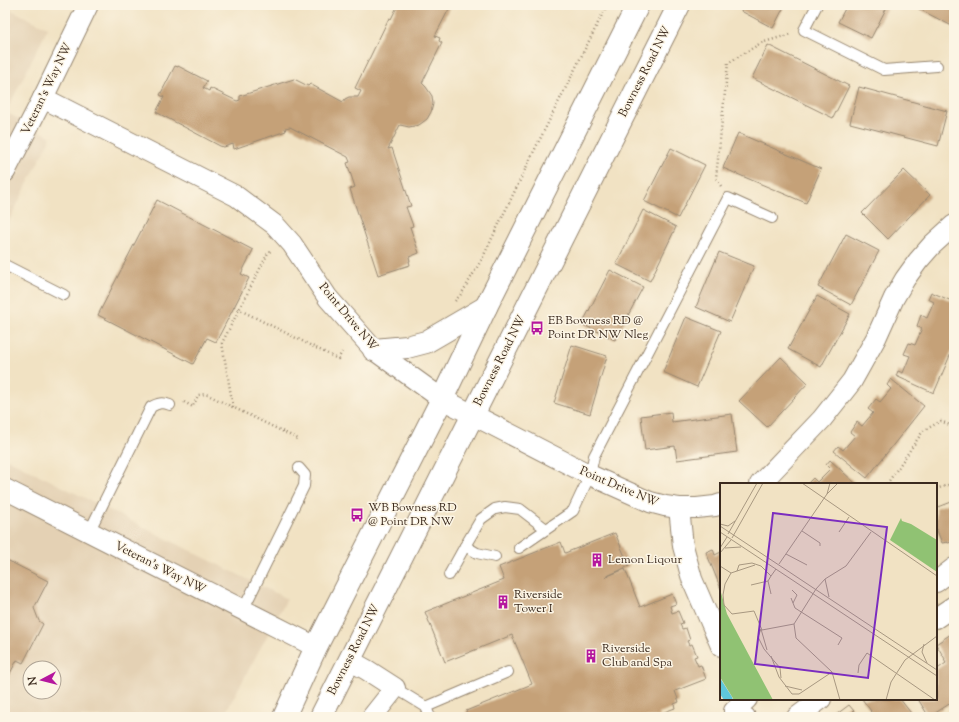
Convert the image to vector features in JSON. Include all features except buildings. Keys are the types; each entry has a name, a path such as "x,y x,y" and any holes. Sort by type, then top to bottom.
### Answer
{"main road":[{"path":"284,717 316,647 442,399 486,307 638,5"},
{"name":"Bowness Road NW","path":"321,717 679,5"},
{"path":"374,350 406,348 426,342 486,307"}],"street":[{"name":"Veteran's Way NW","path":"5,172 88,5"},
{"name":"Point Drive NW","path":"43,98 236,196 275,225 292,244 328,298 374,350 442,399 590,475 650,502 680,508 697,508 720,504"},
{"path":"761,483 822,419 852,381 876,338 894,298 905,279 928,250 952,232"},
{"name":"Veteran's Way NW","path":"5,489 316,647"},
{"path":"680,508 683,546 692,579 720,644"},
{"path":"937,581 954,568"},
{"path":"937,617 954,606"},
{"path":"349,660 395,688 372,717"},
{"path":"797,717 820,700"}],"lane":[{"path":"817,5 804,30 884,70 937,66"},
{"path":"519,548 573,511 590,475 594,456 728,198 772,218"},
{"path":"5,265 64,295"},
{"path":"89,532 151,407 159,403 170,405"},
{"path":"243,610 304,486 305,475 299,468"},
{"path":"449,575 481,519 495,509 505,507 520,509 546,530"},
{"path":"465,546 478,553 495,557"},
{"path":"426,707 508,672"},
{"path":"395,688 426,707 430,717"}],"path":[{"path":"453,303 462,293 483,257 607,5"},
{"path":"728,198 716,178 728,63 760,43 804,30"},
{"path":"233,407 222,343 268,252 272,250"},
{"path":"234,307 338,359 342,352"},
{"path":"181,400 193,407 198,395 206,394 298,439"},
{"path":"888,483 923,431 942,422 954,427"},
{"path":"937,490 954,483"}],"shaded area":[{"path":"5,7 48,28 6,112 51,137 5,229"},
{"path":"5,458 287,599 223,717 5,717"}],"place":[{"name":"EB Bowness RD @ Point DR NW Nleg","path":"537,328"},
{"name":"WB Bowness RD @ Point DR NW","path":"357,515"},
{"name":"Lemon Liqour","path":"597,560"},
{"name":"Riverside Tower I","path":"503,602"},
{"name":"Riverside Club and Spa","path":"591,656"}]}
